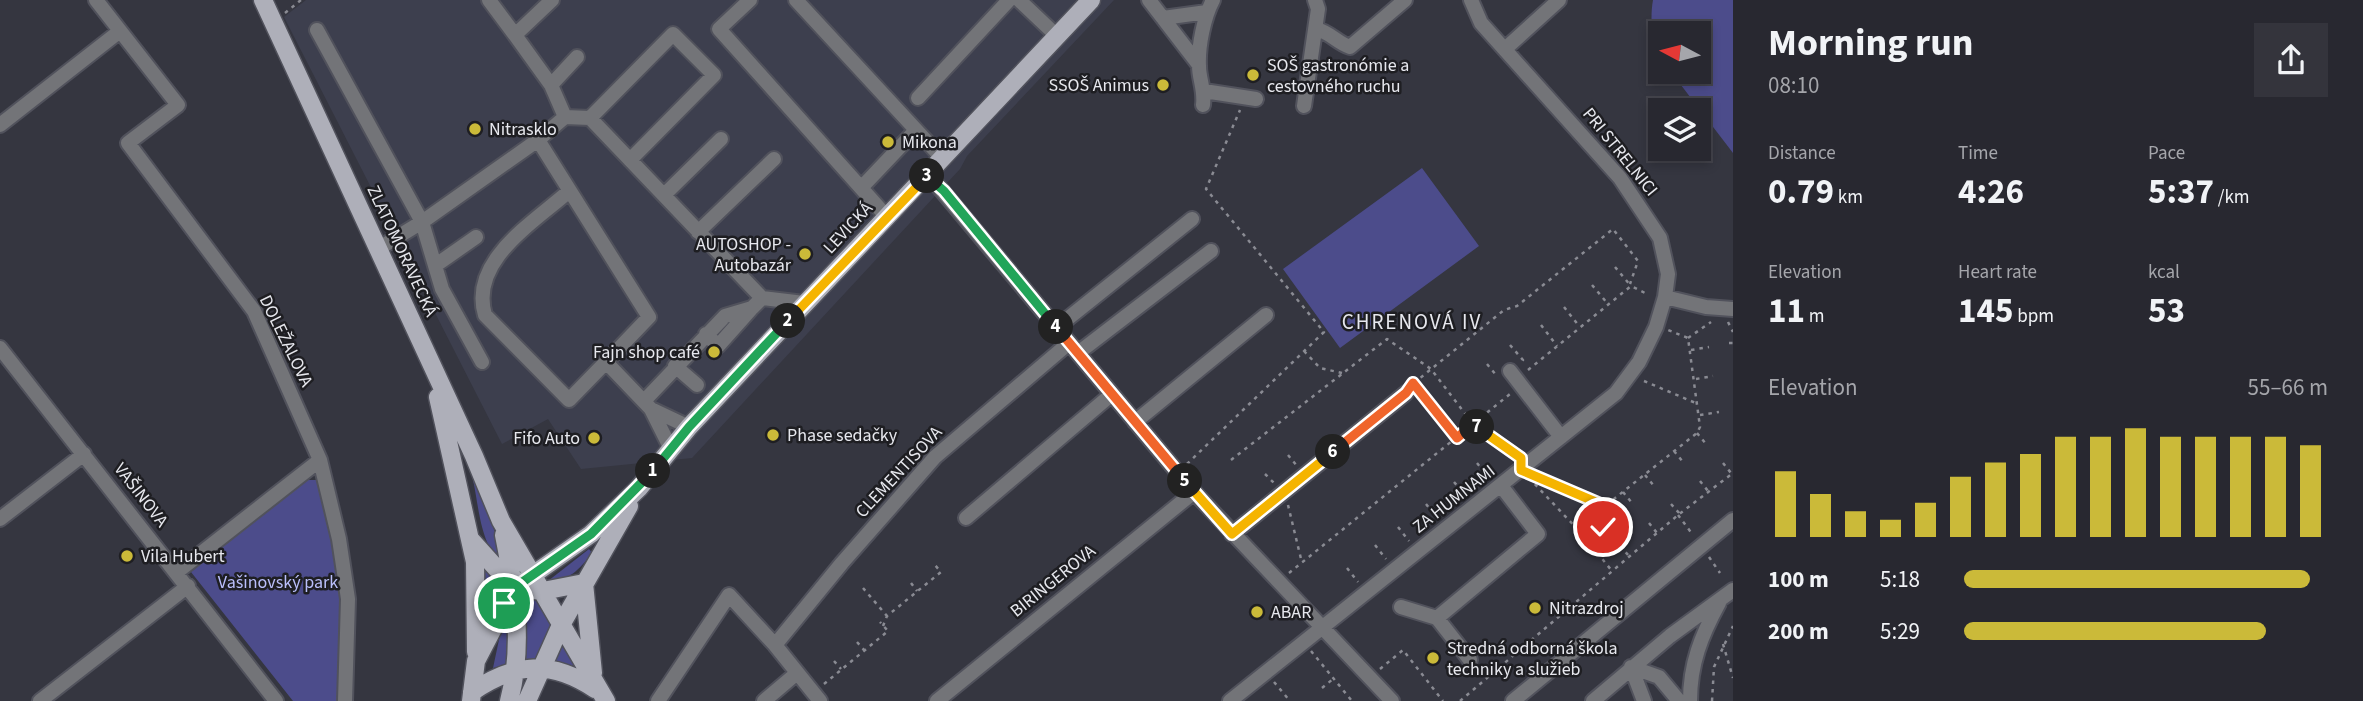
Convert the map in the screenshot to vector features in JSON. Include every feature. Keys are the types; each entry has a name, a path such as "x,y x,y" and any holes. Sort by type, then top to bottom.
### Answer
{"main road":[{"name":"ZLATOMORAVECKÁ","path":"263,0 424,346 501,521"},
{"name":"LEVICKÁ","path":"514,588 538,583 639,488 689,427 1091,0"},
{"path":"424,346 450,441 470,539 477,591 476,661 472,697"},
{"name":"LEVICKÁ","path":"527,701 561,625 639,488"},
{"path":"501,521 603,697"},
{"path":"501,521 514,588 516,670 509,701"},
{"path":"470,539 514,588"},
{"path":"538,583 584,583 592,668 603,697"},
{"path":"476,661 514,588"},
{"path":"472,697 516,670 541,668 572,674 603,697"}],"street":[{"name":"DOLEŽALOVA","path":"96,0 178,105 128,143 254,311 320,460 339,539 348,599 345,701"},
{"path":"489,0 551,85 565,117"},
{"path":"515,35 552,0"},
{"path":"796,0 943,159"},
{"path":"918,98 1009,0"},
{"path":"1019,0 1057,36"},
{"path":"1149,0 1199,65"},
{"path":"1304,106 1316,29 1318,9 1315,0"},
{"path":"1316,29 1328,31 1342,44 1350,47 1405,0"},
{"name":"PRI STRELNICI","path":"1471,0 1481,23 1620,178 1660,237 1668,274 1665,297"},
{"path":"1505,49 1559,0"},
{"path":"742,3 719,29 887,217"},
{"path":"1163,18 1210,6 1199,65 1204,98 1251,98"},
{"path":"317,30 422,222 442,289 482,362"},
{"path":"0,125 120,32"},
{"path":"590,118 673,34 714,75 630,160"},
{"path":"551,85 577,57"},
{"path":"378,249 422,222 538,140 565,117 590,118 698,232 757,303"},
{"path":"861,188 916,130"},
{"path":"664,195 721,139"},
{"path":"538,140 568,192 649,317 569,400 485,315 480,298 488,274 501,250 568,192"},
{"path":"698,232 774,159"},
{"path":"928,174 1194,492 1392,701"},
{"path":"1056,328 1192,219"},
{"path":"436,265 476,237"},
{"name":"CLEMENTISOVA","path":"775,645 935,457 1073,348 1211,251"},
{"path":"1665,297 1728,315"},
{"name":"ZA HUMNAMI","path":"1230,701 1322,629 1497,484 1521,470 1616,393 1656,327 1665,297"},
{"path":"648,405 675,366 725,316 757,303 804,303"},
{"path":"1135,422 1266,316"},
{"name":"VAŠINOVA","path":"0,348 276,701"},
{"path":"606,362 648,405 671,449"},
{"path":"675,366 697,385"},
{"path":"1516,378 1561,437"},
{"path":"1232,534 1410,388"},
{"path":"966,518 1112,394"},
{"path":"648,405 689,427"},
{"path":"0,519 84,454"},
{"path":"177,572 320,460"},
{"path":"1437,618 1538,534 1497,484"},
{"name":"BIRINGEROVA","path":"937,701 1194,492"},
{"path":"1513,701 1733,520"},
{"path":"40,701 188,586"},
{"path":"658,701 729,595 775,645 816,697"},
{"path":"1593,701 1631,667 1727,595"},
{"path":"1690,701 1692,664 1702,635 1727,595"},
{"path":"1401,607 1437,618 1470,660"},
{"path":"1631,667 1644,701"},
{"path":"1631,667 1660,677 1679,701"},
{"path":"764,701 797,673"}],"path":[{"path":"285,13 301,0"},
{"path":"1184,467 1324,332 1206,189 1251,98"},
{"path":"1284,577 1405,480 1433,457 1456,438 1473,424 1516,378 1631,285 1638,261 1616,230 1611,230 1521,302 1489,322 1410,388 1456,438 1461,444"},
{"path":"1594,243 1598,248"},
{"path":"1572,261 1575,266"},
{"path":"1615,267 1631,285 1647,294"},
{"path":"1544,284 1547,288"},
{"path":"1592,285 1608,305"},
{"path":"1521,302 1524,307"},
{"path":"1564,307 1580,328"},
{"path":"1728,315 1733,332"},
{"path":"1583,535 1599,520 1605,506 1697,433 1700,415 1686,336 1713,321"},
{"path":"1489,322 1493,327"},
{"path":"1541,326 1557,346"},
{"path":"1231,460 1389,339 1431,369 1473,424 1521,458 1521,470 1583,535 1612,571"},
{"path":"1467,340 1470,345"},
{"path":"1690,350 1709,347"},
{"path":"1304,351 1320,368 1344,373"},
{"path":"1371,351 1376,357"},
{"path":"1348,369 1353,375"},
{"path":"1629,375 1698,404"},
{"path":"1695,380 1713,376"},
{"path":"1321,392 1325,398"},
{"path":"1299,409 1302,416"},
{"path":"1700,415 1719,412"},
{"path":"1267,431 1271,437"},
{"path":"1697,433 1706,444"},
{"path":"1245,449 1248,455"},
{"path":"1674,451 1683,462"},
{"path":"1433,457 1438,463"},
{"path":"1477,463 1497,484"},
{"path":"1458,701 1679,514 1732,473 1723,463"},
{"path":"1521,470 1605,506"},
{"path":"1645,474 1654,486"},
{"path":"1405,480 1410,485"},
{"path":"1700,481 1708,491"},
{"path":"1454,482 1469,500"},
{"path":"1284,491 1302,563"},
{"path":"1623,492 1632,503"},
{"path":"1376,503 1381,509"},
{"path":"1426,504 1441,522"},
{"path":"1671,504 1679,514"},
{"path":"1599,520 1603,527"},
{"path":"1354,521 1358,527"},
{"path":"1649,523 1657,533"},
{"path":"1398,527 1412,545"},
{"path":"1325,544 1330,549"},
{"path":"1375,545 1390,563"},
{"path":"1620,546 1629,556"},
{"path":"816,697 842,670 888,631 882,624 887,616 941,572 934,564"},
{"path":"1347,568 1361,586"},
{"path":"911,583 917,591"},
{"path":"863,589 887,616"},
{"path":"1712,701 1714,667 1733,626"},
{"path":"857,642 865,650"},
{"path":"1723,644 1733,678"},
{"path":"1376,672 1403,650 1444,701"},
{"path":"1311,651 1352,701"},
{"path":"834,661 842,670"},
{"path":"1322,688 1334,678"},
{"path":"1272,679 1290,701"}],"shaded area":[{"path":"306,0 1114,0 967,156 960,169 692,458 581,469 548,419 502,444 284,17"}],"green space":[{"path":"1653,0 1733,0 1733,153 1711,124 1711,98 1691,98 1680,84 1712,84 1712,21 1652,21"},
{"path":"1422,168 1479,246 1340,348 1283,269"},
{"path":"477,478 500,548 502,564 485,536 473,480"},
{"name":"Vašinovský park","path":"302,480 316,480 323,489 341,587 342,701 293,701 191,572"},
{"path":"589,549 592,553 573,573 562,579 548,581"},
{"path":"481,564 505,581 488,615"},
{"path":"528,594 538,597 553,627 538,659 526,660 524,598"},
{"path":"509,613 507,664 493,668 504,616"},
{"path":"562,644 574,666 554,660"}],"place":[{"name":"SOŠ gastronómie a cestovného ruchu","path":"1253,75"},
{"name":"SSOŠ Animus","path":"1163,85"},
{"name":"Nitrasklo","path":"475,129"},
{"name":"Mikona","path":"888,142"},
{"name":"AUTOSHOP - Autobazár","path":"805,254"},
{"name":"Fajn shop café","path":"714,352"},
{"name":"Phase sedačky","path":"773,435"},
{"name":"Fifo Auto","path":"594,438"},
{"name":"Vila Hubert","path":"127,556"},
{"name":"Nitrazdroj","path":"1535,608"},
{"name":"ABAR","path":"1257,612"},
{"name":"Stredná odborná škola techniky a služieb","path":"1433,658"}],"district":[{"name":"CHRENOVÁ IV","path":"1412,322"}],"route":[{"path":"504,603 514,588 571,550 639,488 689,427 928,174 1232,534 1406,393 1413,383 1457,438 1473,424 1521,458 1521,470 1605,506 1599,520 1603,527"}]}
